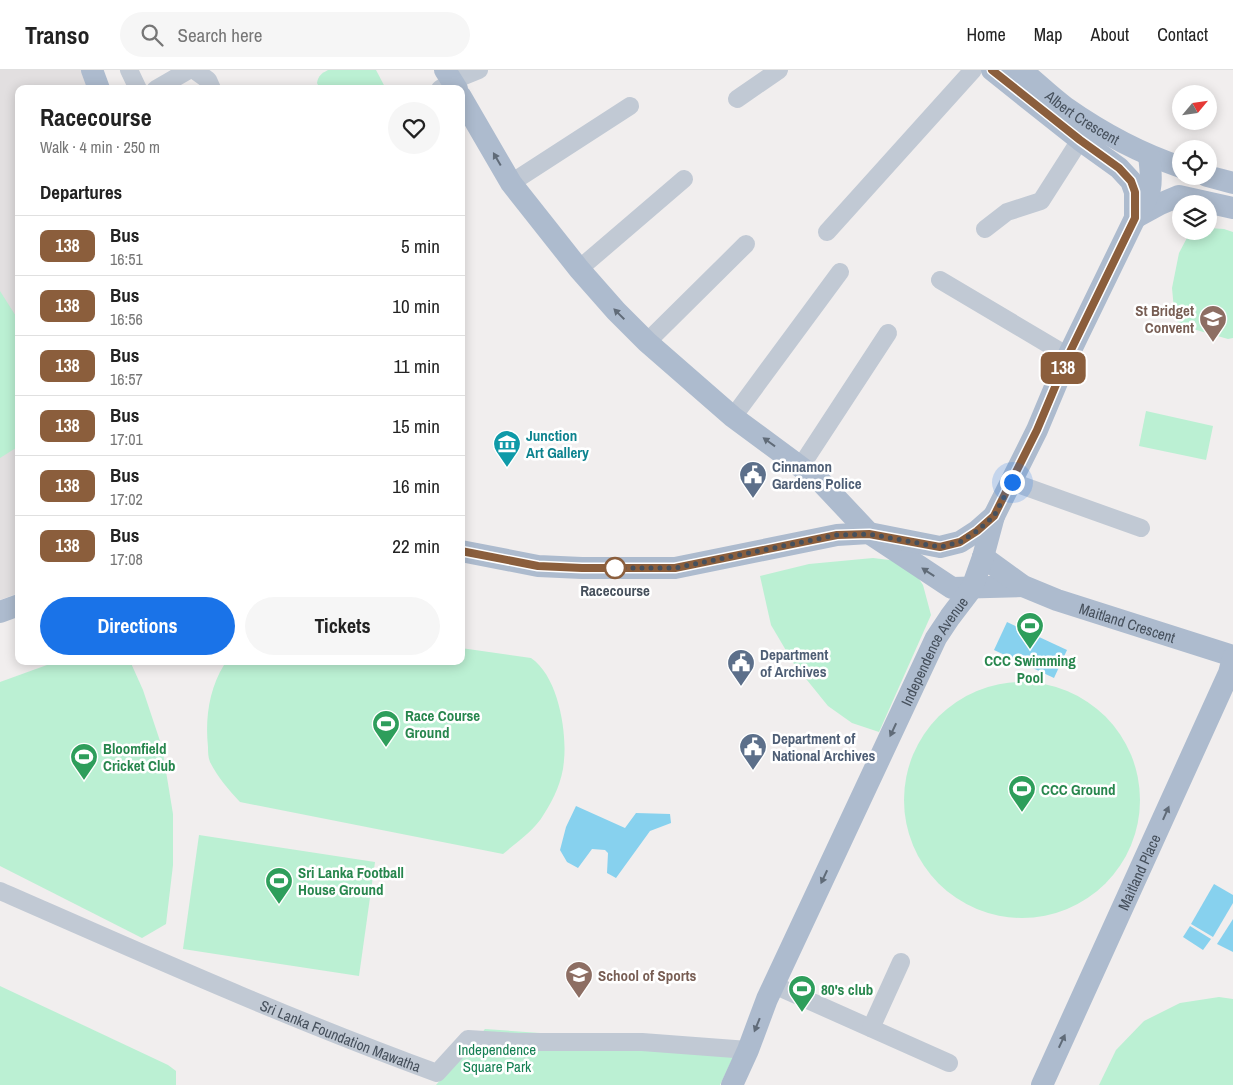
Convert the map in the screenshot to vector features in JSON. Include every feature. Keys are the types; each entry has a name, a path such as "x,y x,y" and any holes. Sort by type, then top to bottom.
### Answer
{"main road":[{"path":"92,70 98,85"},
{"name":"Albert Crescent","path":"1011,74 1080,140 1119,168 1131,181 1135,192 1135,218"},
{"name":"Albert Crescent","path":"1011,74 1104,133 1149,156 1172,164"},
{"name":"Maitland Crescent","path":"465,108 511,183 579,269 616,312 733,417 821,482 869,534 952,588 1023,586"},
{"name":"Independence Avenue","path":"732,1085 774,985 936,638 972,588 994,516 1037,430 1068,356 1135,218 1148,199 1152,180 1149,156"},
{"path":"1217,178 1233,182"},
{"path":"1135,218 1160,204 1180,185 1233,208"},
{"path":"465,552 538,566 675,568 837,535 869,534 940,547 960,542 977,531 994,516"},
{"name":"Maitland Crescent","path":"983,557 1023,586 1066,603 1233,657"},
{"path":"0,612 15,606"},
{"name":"Maitland Place","path":"1042,1085 1171,803 1228,673 1233,657"}],"street":[{"path":"129,70 136,85"},
{"path":"163,85 189,70"},
{"path":"194,70 208,80 210,85"},
{"path":"451,85 479,70"},
{"path":"737,99 779,70"},
{"path":"827,232 973,70"},
{"path":"511,183 630,106"},
{"path":"985,229 1007,212 1041,201 1080,140"},
{"path":"579,269 684,179"},
{"path":"648,342 746,244"},
{"path":"733,417 840,272"},
{"path":"940,280 1068,356"},
{"path":"801,466 888,334"},
{"path":"1012,482 1141,528"},
{"name":"Sri Lanka Foundation Mawatha","path":"0,891 195,976 381,1053 434,1079 468,1039 518,1042 642,1042 748,1050"},
{"path":"871,1028 901,962"},
{"path":"774,985 949,1063"}],"shaded area":[{"path":"0,70 86,70 92,85 15,85 15,594 0,600"}],"green space":[{"path":"328,70 376,70 384,85 318,85 318,78"},
{"path":"1217,229 1233,232 1233,338 1228,339 1186,327 1175,320 1172,288 1179,253 1186,240 1217,240"},
{"path":"0,291 15,315 15,449 0,458"},
{"path":"1146,411 1213,426 1206,460 1139,446"},
{"path":"873,558 898,561 913,570 923,585 931,615 879,732 852,723 828,706 794,664 771,625 760,576 809,564"},
{"name":"Race Course Ground","path":"465,649 531,658 548,677 559,705 565,748 560,781 548,808 540,820 525,836 503,854 240,802 220,779 210,762 208,754 209,704 224,665 465,665"},
{"name":"Bloomfield Cricket Club","path":"47,665 132,665 143,690 162,747 173,814 173,865 166,924 142,938 0,866 0,682"},
{"name":"CCC Ground","path":"1022,682 1045,684 1078,696 1097,709 1113,725 1126,744 1135,766 1140,800 1138,823 1126,856 1113,875 1097,891 1078,904 1056,913 1022,918 999,916 966,904 947,891 931,875 918,856 909,834 904,800 906,777 918,744 931,725 947,709 966,696 988,687"},
{"name":"Sri Lanka Football House Ground","path":"199,835 375,862 359,976 183,949"},
{"path":"0,986 168,1065 176,1071 176,1085 0,1085"},
{"path":"1219,997 1233,999 1233,1085 1099,1085 1116,1050 1144,1021 1180,1003"},
{"name":"Independence Square Park","path":"485,1029 611,1038 735,1053 720,1085 436,1085"}],"water":[{"name":"CCC Swimming Pool","path":"1007,622 1067,650 1054,678 994,650"},
{"path":"576,806 625,828 636,813 670,814 671,823 650,831 616,878 607,873 608,853 605,850 592,849 578,868 567,862 560,850 566,827"},
{"path":"1214,884 1233,895 1233,903 1213,937 1191,924"},
{"path":"1233,919 1233,952 1217,944"},
{"path":"1190,926 1211,939 1203,950 1183,937"}],"bus line":[{"name":"138","path":"465,552 538,566 675,568 837,535 869,534 940,547 960,542 977,531 994,516 1037,430 1068,356 1135,218 1135,192 1131,181 1119,168 1032,103 992,70"}],"place":[{"name":"St Bridget Convent","path":"1213,343"},
{"name":"Junction Art Gallery","path":"507,468"},
{"name":"Cinnamon Gardens Police","path":"753,499"},
{"name":"Racecourse","path":"615,568"},
{"name":"CCC Swimming Pool","path":"1030,650"},
{"name":"Department of Archives","path":"741,687"},
{"name":"Race Course Ground","path":"386,748"},
{"name":"Department of National Archives","path":"753,771"},
{"name":"Bloomfield Cricket Club","path":"84,781"},
{"name":"CCC Ground","path":"1022,813"},
{"name":"Sri Lanka Football House Ground","path":"279,905"},
{"name":"School of Sports","path":"579,999"},
{"name":"80's club","path":"802,1013"}],"route":[{"path":"615,568 675,568 837,535 869,534 940,547 960,542 977,531 994,516 1012,482"}]}
